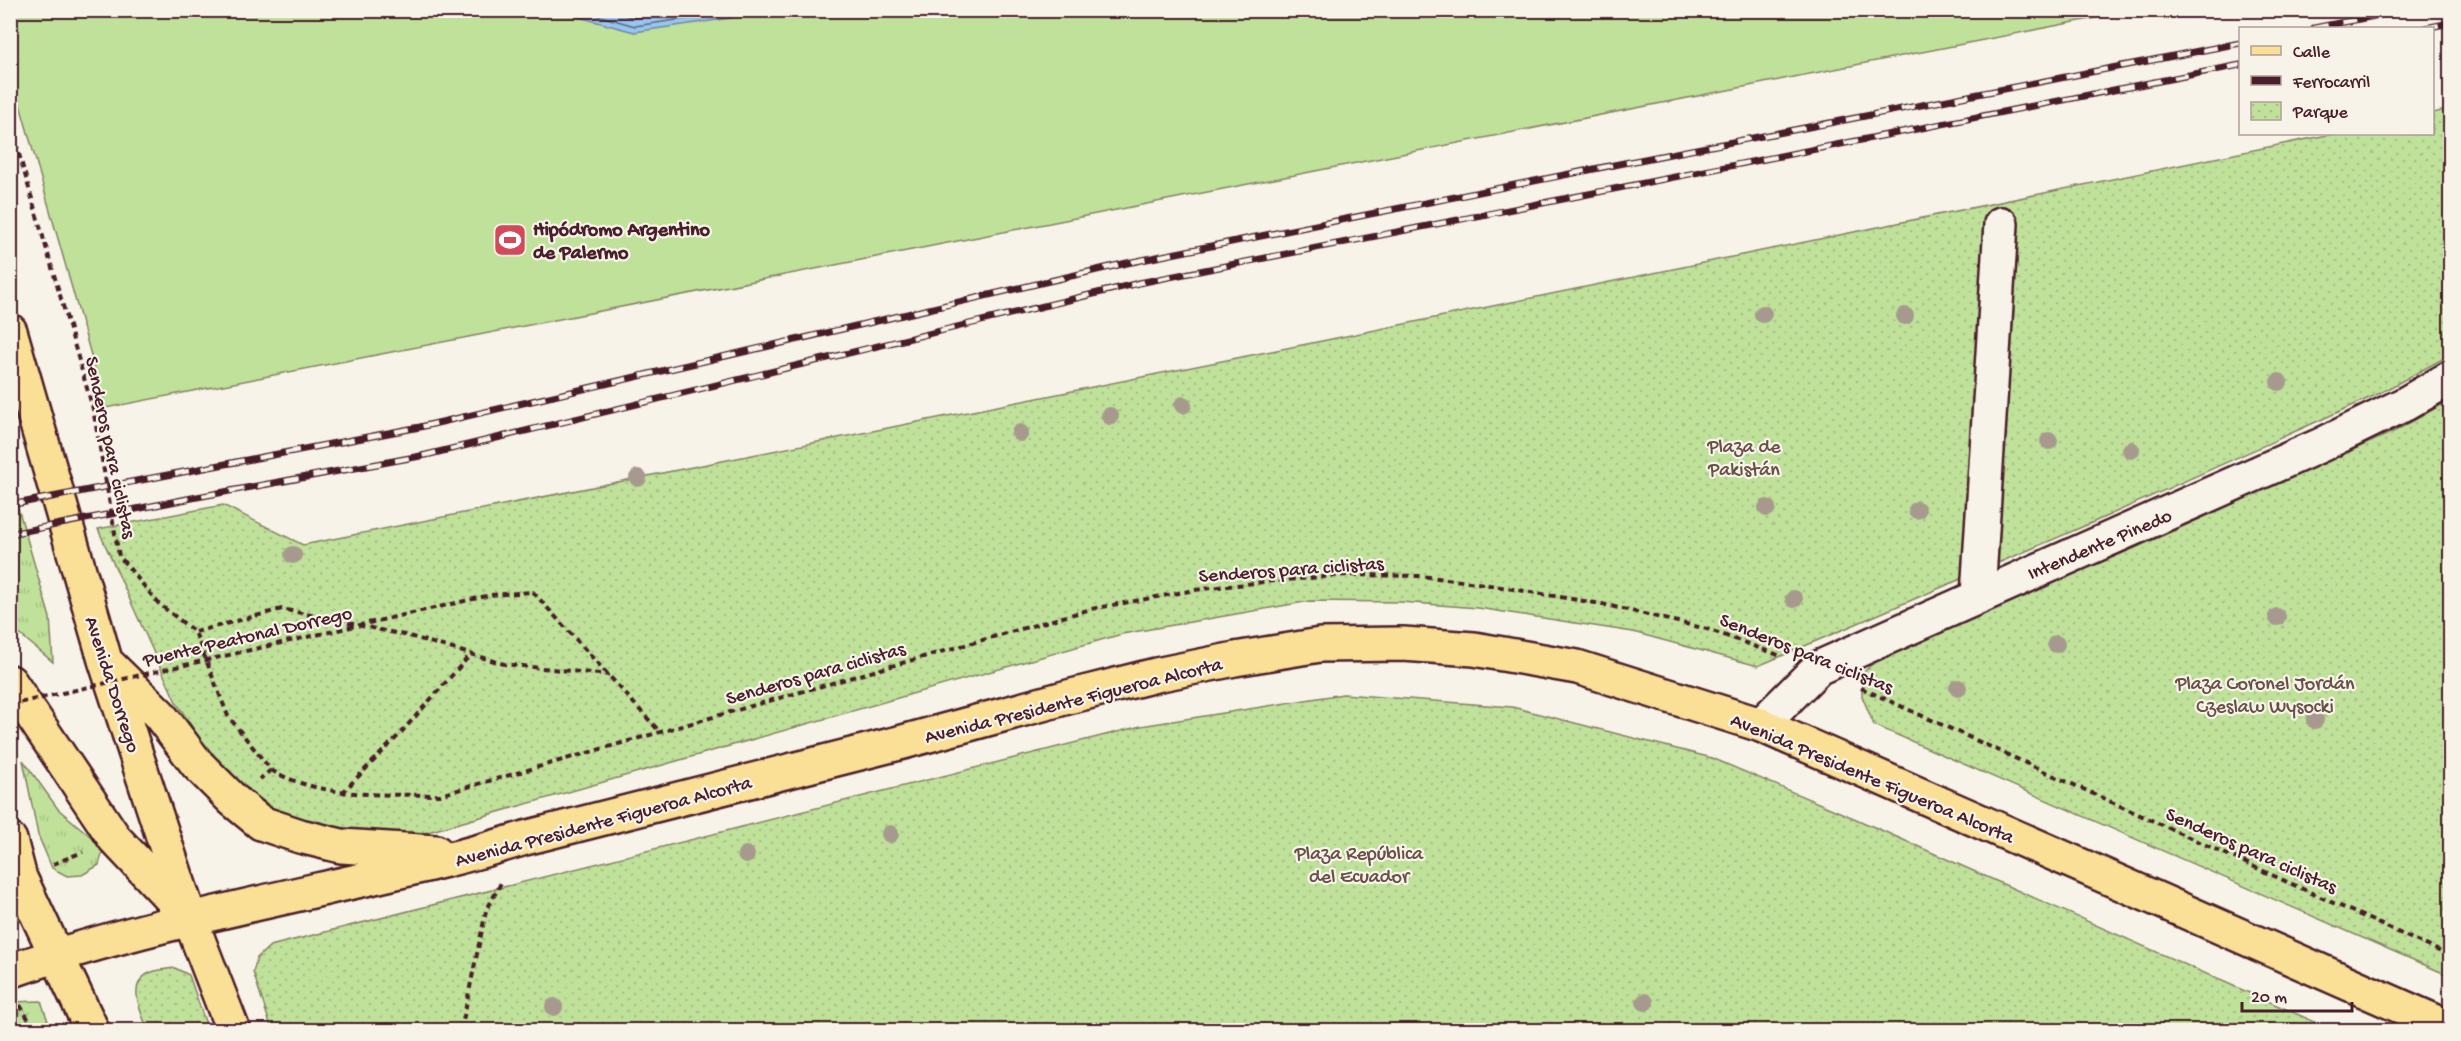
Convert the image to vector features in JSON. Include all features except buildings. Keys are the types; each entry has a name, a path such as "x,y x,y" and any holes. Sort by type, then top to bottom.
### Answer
{"main road":[{"name":"Avenida Dorrego","path":"10,331 105,660 190,919 234,1030"},
{"name":"Avenida Presidente Figueroa Alcorta","path":"13,984 55,955 190,919 474,855 525,838 1156,675 1320,645 1403,644 1474,649 1566,665 1761,725 2451,1028"},
{"path":"105,660 159,714 197,765 261,823 341,846 474,855"},
{"path":"10,682 115,839 190,919"},
{"path":"10,840 20,878 92,1030"}],"street":[{"path":"1978,595 2001,224"},
{"name":"Intendente Pinedo","path":"1761,725 1818,668 1978,595 2321,445 2405,404 2451,378"}],"path":[{"name":"Senderos para ciclistas","path":"10,123 93,409 119,556 159,604 195,633 228,716 271,770 290,781 342,793 440,795 1091,609 1195,590 1347,575 1422,576 1602,604 1707,629 1818,668 2451,956"},
{"name":"Puente Peatonal Dorrego","path":"10,705 491,595 533,592 609,675"},
{"path":"195,633 282,609 409,636 504,664 609,675 660,732"},
{"path":"342,793 397,737 471,654"},
{"path":"233,800 271,770"},
{"path":"461,1030 486,911 525,838"},
{"path":"20,878 115,839"},
{"path":"13,984 30,1022 31,1030"}],"green space":[{"name":"Hipódromo Argentino de Palermo","path":"11,10 2131,11 106,408 11,73"},
{"name":"Plaza de Pakistán","path":"2450,109 2450,355 2376,395 2096,521 1758,666 1633,632 1478,608 1400,602 1310,601 1122,634 407,838 351,832 285,816 236,782 209,753 176,702 98,529 223,505 303,545 1312,343 2327,135 2434,135 2434,113"},
{"name":"Plaza Coronel Jordán Czeslaw Wysocki","path":"2450,400 2450,976 1874,725 1862,696 1862,674 1884,652 2135,548 2395,431"},
{"path":"10,480 50,618 53,662 11,627"},
{"name":"Plaza República del Ecuador","path":"1343,694 1512,707 1712,758 1856,819 2333,1030 272,1030 253,972 257,958 270,946 1141,726"},
{"path":"23,760 58,809 95,840 103,850 99,865 82,875 67,876 52,868 38,835"},
{"path":"175,968 189,975 208,1030 148,1030 137,998 139,983 152,972"},
{"path":"41,1001 51,1030 11,1030 11,1002"}],"water":[{"path":"557,11 780,11 634,32"}],"railway":[{"path":"2319,27 2405,10"},
{"path":"2430,27 2450,23"},
{"path":"10,505 420,427 1127,263 2239,43"},
{"path":"10,534 426,455 1139,283 2239,65"}],"place":[{"name":"Hipódromo Argentino de Palermo","path":"510,240"}]}
